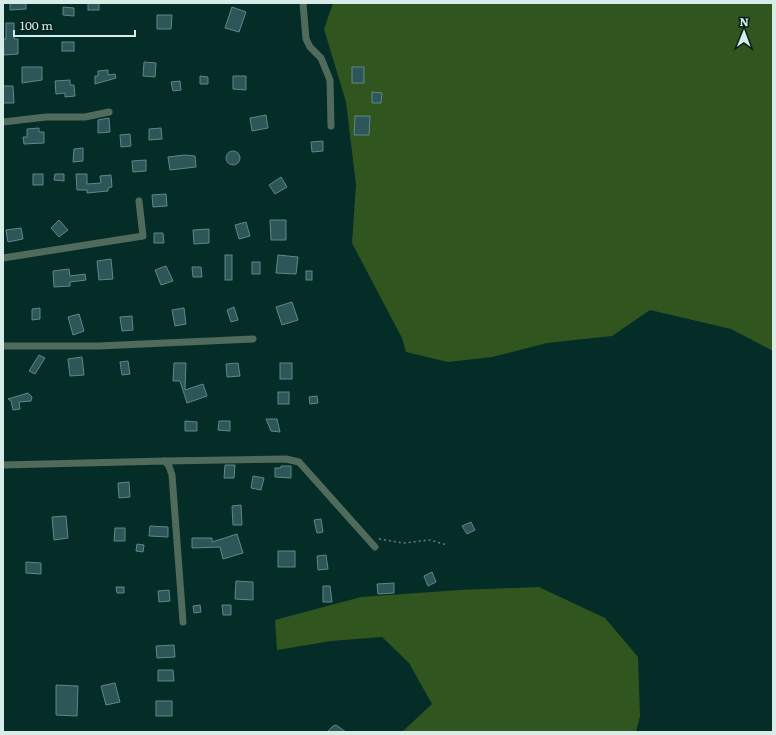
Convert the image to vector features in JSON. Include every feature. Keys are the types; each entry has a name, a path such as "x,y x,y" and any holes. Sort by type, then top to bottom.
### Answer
{"street":[{"path":"303,3 306,38 310,48 321,58 330,80 331,126"},
{"path":"3,122 46,117 85,117 109,112"},
{"path":"3,258 143,236 139,201"},
{"path":"3,346 100,346 253,339"},
{"path":"3,465 286,459 300,462 375,547"},
{"path":"165,461 170,466 172,475 183,622"}],"path":[{"path":"377,538 404,543 430,540 447,545"}],"green space":[{"path":"333,3 773,3 773,351 731,329 650,310 612,336 547,343 492,357 448,362 406,352 402,338 352,243 356,185 346,102 324,29"},
{"path":"539,587 605,618 638,657 640,716 636,732 402,732 432,704 409,663 382,637 331,641 277,650 275,620 361,597 460,590"}],"building":[{"path":"10,3 26,3 26,9 10,10"},
{"path":"88,3 99,3 99,10 88,10"},
{"path":"63,7 74,8 74,16 63,15"},
{"path":"232,7 246,12 239,32 225,28"},
{"path":"157,15 172,15 171,29 157,29"},
{"path":"6,23 14,23 14,39 18,39 18,54 4,55 3,39 6,39"},
{"path":"62,42 74,42 74,51 62,51"},
{"path":"144,62 156,63 155,77 143,76"},
{"path":"22,67 42,67 42,80 22,83"},
{"path":"352,67 364,67 364,83 352,83"},
{"path":"108,70 108,75 115,74 116,78 95,84 95,76 98,76 98,71"},
{"path":"200,76 208,77 208,84 200,84"},
{"path":"233,76 246,76 246,90 233,89"},
{"path":"70,80 70,85 74,85 75,96 65,97 65,93 56,94 55,81"},
{"path":"180,81 181,90 173,91 171,82"},
{"path":"3,86 13,86 14,103 3,103"},
{"path":"372,92 382,93 381,103 372,103"},
{"path":"266,115 268,128 252,131 250,118"},
{"path":"355,116 370,116 369,135 354,135"},
{"path":"109,118 110,132 98,133 98,120"},
{"path":"39,128 39,132 44,132 44,143 24,144 23,137 27,137 27,129"},
{"path":"161,128 162,139 149,140 149,129"},
{"path":"130,134 131,146 121,147 120,135"},
{"path":"323,141 323,151 312,152 311,142"},
{"path":"83,148 83,161 73,162 74,149"},
{"path":"233,151 238,153 240,158 238,163 233,165 228,163 226,158 228,153"},
{"path":"184,155 195,156 196,167 170,170 168,157"},
{"path":"146,160 146,171 133,172 132,161"},
{"path":"33,174 43,174 43,185 33,185"},
{"path":"55,174 64,174 64,181 54,180"},
{"path":"76,174 87,174 87,184 101,183 100,176 111,175 112,187 108,188 108,191 87,193 87,190 77,190"},
{"path":"281,177 287,187 275,194 269,185"},
{"path":"166,194 167,206 153,207 152,195"},
{"path":"59,220 68,230 59,237 51,228"},
{"path":"270,220 286,220 286,240 271,240"},
{"path":"246,222 250,236 239,239 235,225"},
{"path":"21,228 23,239 8,242 6,230"},
{"path":"209,229 209,243 194,244 193,230"},
{"path":"154,233 163,233 164,243 154,243"},
{"path":"225,255 232,255 232,280 225,280"},
{"path":"278,255 298,257 296,274 276,273"},
{"path":"111,259 113,279 99,280 97,261"},
{"path":"252,262 260,262 260,274 252,274"},
{"path":"166,266 173,281 161,285 155,270"},
{"path":"192,267 201,267 202,277 193,277"},
{"path":"69,269 70,276 85,274 86,280 70,282 70,286 54,287 53,271"},
{"path":"306,271 312,271 312,280 306,280"},
{"path":"292,302 298,320 282,325 276,307"},
{"path":"234,307 238,320 231,322 227,310"},
{"path":"40,308 40,319 32,320 32,309"},
{"path":"184,308 186,324 175,326 172,310"},
{"path":"79,314 84,331 73,335 68,317"},
{"path":"132,316 133,330 122,331 120,317"},
{"path":"39,355 45,358 35,374 29,371"},
{"path":"82,357 84,375 70,376 68,359"},
{"path":"128,361 130,374 122,375 120,362"},
{"path":"174,363 186,363 185,390 203,384 207,396 187,403 180,381 173,381"},
{"path":"238,363 240,376 227,377 226,364"},
{"path":"280,363 292,363 292,379 280,379"},
{"path":"278,392 289,392 289,404 278,404"},
{"path":"28,393 32,397 31,401 19,402 20,409 13,410 11,401 8,399"},
{"path":"317,396 318,403 310,404 309,397"},
{"path":"266,419 277,419 280,432 271,431"},
{"path":"185,421 197,422 197,431 185,431"},
{"path":"219,421 230,421 230,431 218,430"},
{"path":"225,465 235,465 234,478 224,478"},
{"path":"281,466 291,466 291,478 275,477 275,468 281,468"},
{"path":"253,476 264,478 261,490 251,488"},
{"path":"129,482 130,497 119,498 118,483"},
{"path":"241,505 242,525 233,525 232,506"},
{"path":"66,516 68,538 54,540 52,517"},
{"path":"321,519 323,532 317,533 314,520"},
{"path":"471,522 475,530 467,534 462,526"},
{"path":"150,526 168,527 168,537 149,536"},
{"path":"115,528 125,528 125,541 114,541"},
{"path":"237,534 243,553 223,559 220,547 192,548 192,538 212,538 212,542"},
{"path":"137,544 144,545 143,552 136,551"},
{"path":"278,551 295,551 295,567 278,567"},
{"path":"326,555 328,569 318,570 317,556"},
{"path":"26,562 41,563 41,574 26,573"},
{"path":"432,572 436,582 428,586 424,576"},
{"path":"236,581 253,582 253,600 235,599"},
{"path":"394,583 394,593 378,594 377,584"},
{"path":"323,586 330,586 332,602 323,602"},
{"path":"116,587 124,587 124,593 117,593"},
{"path":"169,590 170,601 159,602 158,591"},
{"path":"200,605 201,612 194,613 193,606"},
{"path":"222,605 231,605 231,615 223,615"},
{"path":"174,645 175,657 157,658 156,646"},
{"path":"158,670 173,670 174,681 158,681"},
{"path":"115,683 120,702 106,705 101,686"},
{"path":"56,685 78,686 77,716 56,715"},
{"path":"156,701 172,701 172,716 156,716"},
{"path":"336,725 346,732 327,732"}]}
